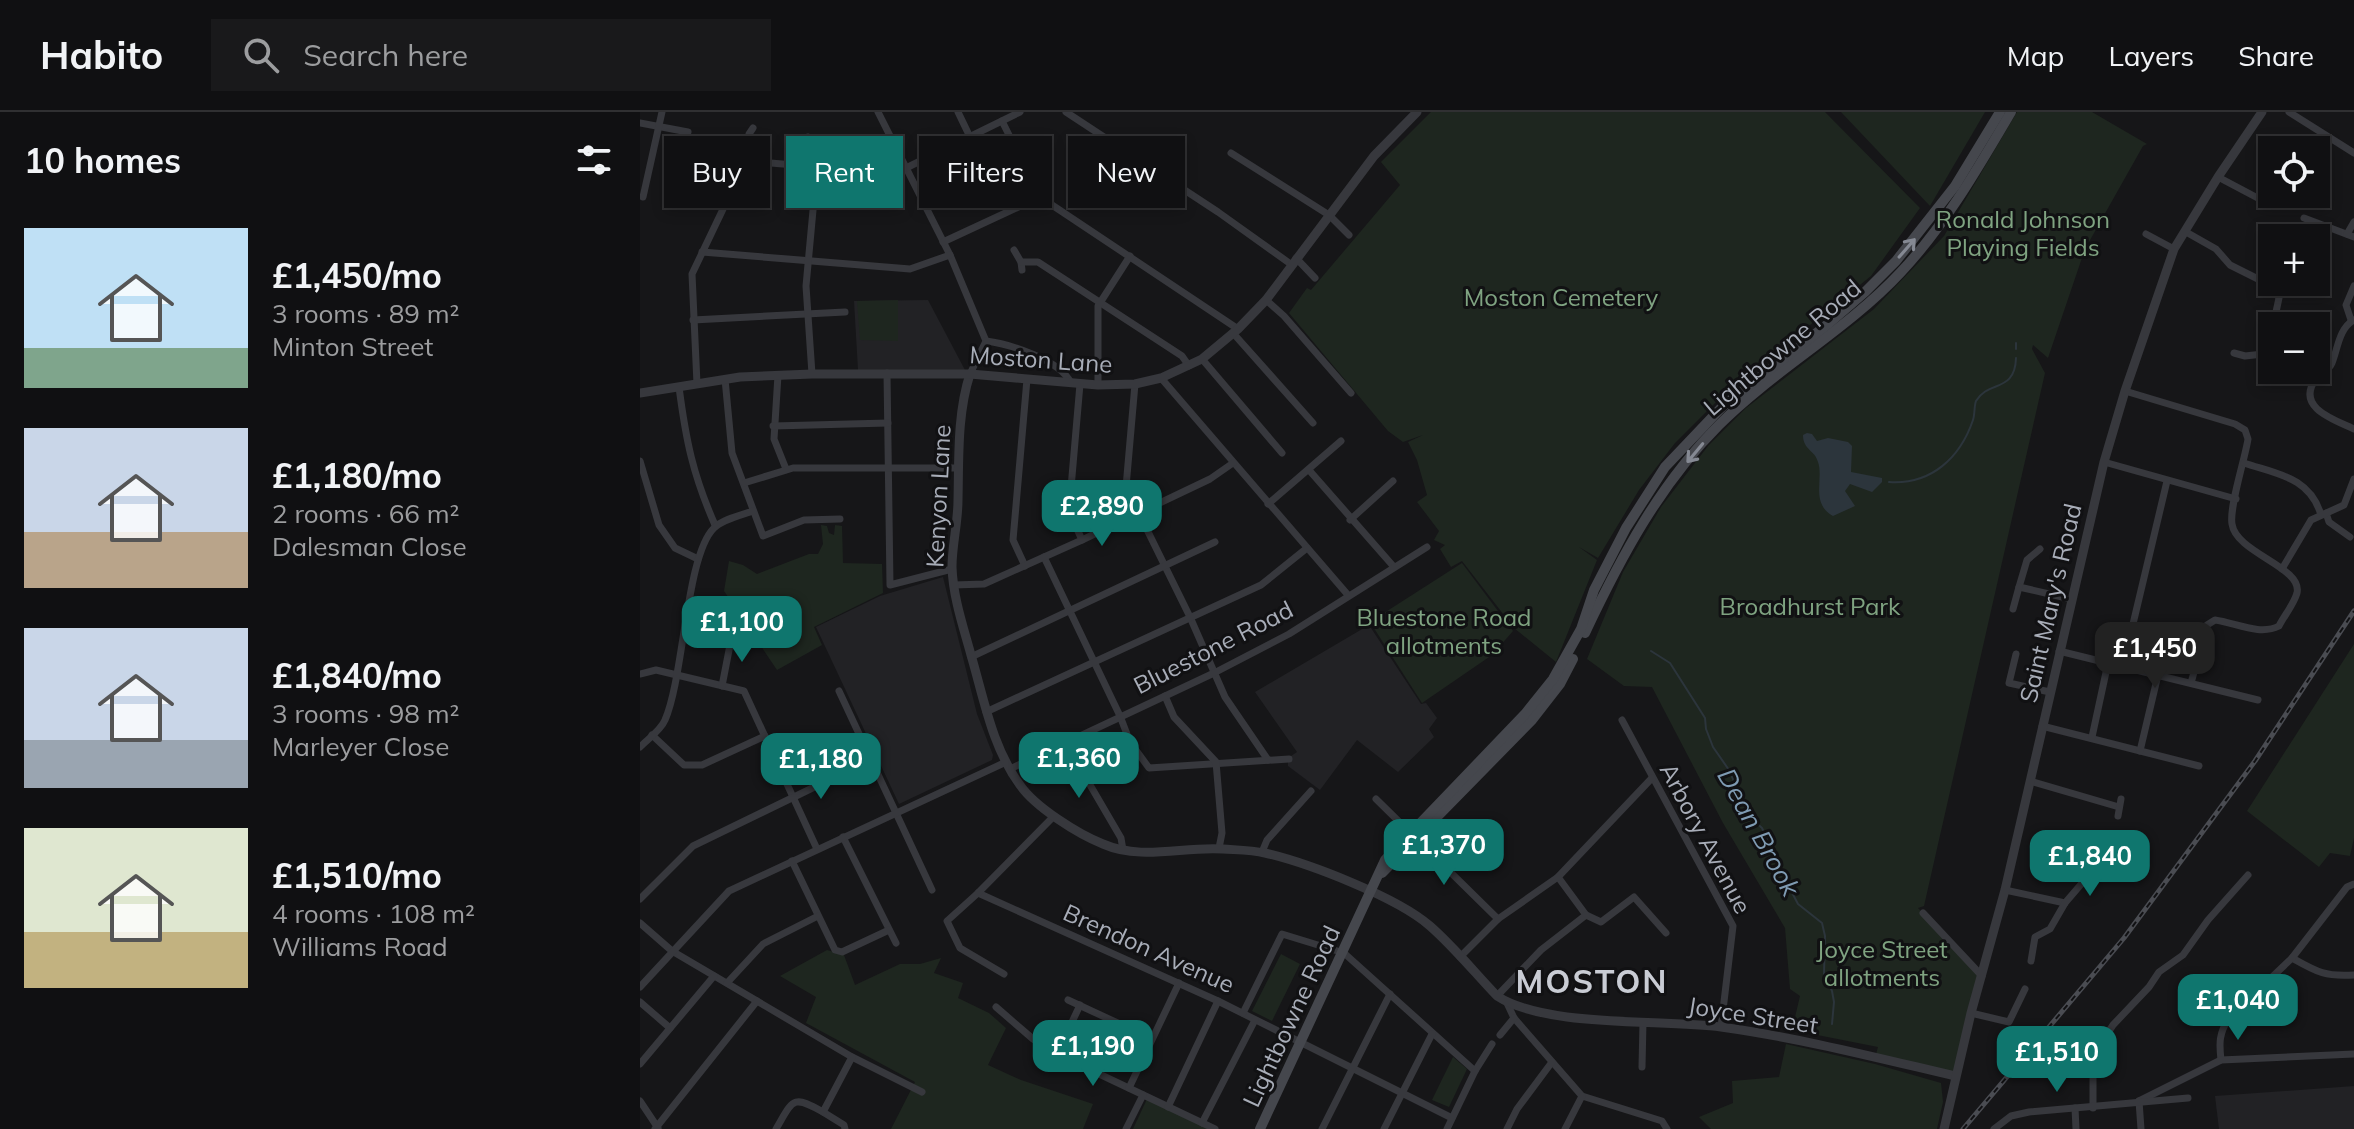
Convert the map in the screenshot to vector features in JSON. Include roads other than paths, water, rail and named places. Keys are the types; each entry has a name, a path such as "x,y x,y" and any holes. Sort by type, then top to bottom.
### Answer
{"main road":[{"name":"Lightbowne Road","path":"1260,1129 1378,877 1525,714 1558,672 1626,528 1665,467 1723,406 1847,308 1896,261 1955,186 2000,112"},
{"name":"Lightbowne Road","path":"1414,836 1532,720 1560,684 1619,561 1663,491 1730,414 1899,274 1959,199 2011,112"}],"street":[{"path":"643,197 662,112"},
{"path":"878,112 890,136"},
{"path":"958,112 970,136"},
{"path":"972,136 1020,112"},
{"path":"1066,112 1294,261 1315,278"},
{"name":"Moston Lane","path":"640,393 725,379 812,374 970,374 1098,385 1135,384 1161,378 1202,359 1266,300 1374,156 1417,112"},
{"name":"Saint Mary's Road","path":"1944,1129 1971,1013 2005,890 2104,462 2125,391 2174,249 2262,112"},
{"path":"2289,112 2354,153"},
{"path":"1002,121 1010,136"},
{"path":"640,123 688,132"},
{"path":"749,136 753,128"},
{"path":"1231,153 1329,215 1349,235"},
{"path":"903,162 950,255 986,341 970,374"},
{"path":"906,168 919,162"},
{"path":"2218,177 2258,198"},
{"path":"1052,205 1235,331 1313,423"},
{"path":"697,384 690,282 723,208"},
{"path":"812,374 808,261 813,208"},
{"path":"943,242 1016,208"},
{"path":"2304,218 2350,236 2354,222"},
{"path":"2186,232 2216,249 2230,265 2272,286 2279,298 2276,312"},
{"path":"2146,234 2174,249"},
{"path":"1014,250 1021,266 1038,262 1182,356 1189,366"},
{"path":"702,252 915,269 950,255"},
{"path":"1098,385 1098,306 1130,256"},
{"path":"2330,367 2344,328 2353,320 2346,305 2354,286"},
{"path":"1266,300 1284,316 1351,393"},
{"path":"693,320 845,312"},
{"path":"986,341 1003,343 1063,371 1076,384 1069,511 1082,540"},
{"path":"2234,353 2245,356 2258,354"},
{"path":"1202,359 1282,453"},
{"path":"1058,382 1063,371"},
{"path":"887,373 890,585 952,569"},
{"name":"Kenyon Lane","path":"970,374 958,468 958,519 952,569 960,618 986,712 1008,766 1021,788 1054,816 1087,837 1123,850 1146,853 1219,848 1262,852 1300,863 1369,892 1429,925 1497,996"},
{"path":"778,375 774,439 786,469"},
{"path":"1161,378 1348,595"},
{"path":"725,379 732,453 763,536 804,520 840,519"},
{"path":"1025,566 1013,540 1027,379"},
{"path":"1135,384 1126,487 1190,617 1225,697 1268,760"},
{"path":"2312,384 2309,397 2313,406 2322,414 2354,429"},
{"path":"679,387 686,442 697,484 715,525"},
{"path":"2125,391 2241,426 2248,439 2232,523 2235,533 2242,542 2293,578 2297,586 2297,594 2279,626 2265,631 2215,620 2207,625 2191,683"},
{"path":"773,426 888,423"},
{"path":"1268,504 1341,441"},
{"path":"640,461 659,525 675,548 698,559"},
{"path":"2104,462 2236,499"},
{"path":"954,585 984,584 1210,479 1233,463"},
{"path":"2244,463 2277,472 2307,488 2329,522 2350,537"},
{"path":"744,483 786,469 958,468"},
{"path":"1309,470 1394,567"},
{"path":"2282,569 2311,520 2344,505 2354,479"},
{"path":"1350,520 1393,481"},
{"path":"2123,666 2167,481"},
{"path":"640,747 665,721 698,559 705,539 715,525 753,511"},
{"path":"971,657 1215,542"},
{"name":"Bluestone Road","path":"640,987 729,891 843,837 1031,759 1214,673 1289,634 1427,547"},
{"path":"986,712 1261,585 1307,548"},
{"path":"2013,609 2027,560 2040,549"},
{"path":"1044,557 1130,742 1149,768 1289,759"},
{"path":"2019,587 2071,599"},
{"path":"722,686 730,645 748,632"},
{"path":"684,635 730,645"},
{"path":"2059,651 2258,700"},
{"path":"2016,654 2009,683 2050,692"},
{"path":"2092,737 2108,663"},
{"path":"640,674 656,670 744,691 817,849"},
{"path":"2140,751 2158,675"},
{"path":"839,691 932,890"},
{"path":"1165,696 1174,717 1216,762 1222,833 1219,848"},
{"name":"Arbory Avenue","path":"1622,720 1733,926 1721,1027"},
{"path":"2042,726 2199,766"},
{"path":"652,735 684,765 702,765 765,736"},
{"path":"1065,742 1076,766 1121,838 1123,850"},
{"path":"1031,759 1048,767 1076,766"},
{"path":"640,899 693,846 833,778"},
{"path":"1460,957 1498,919 1558,877 1652,778"},
{"path":"2030,781 2119,807"},
{"path":"1262,852 1267,840 1311,791"},
{"path":"1376,799 1498,919"},
{"path":"1004,974 960,948 947,921 1054,816"},
{"path":"843,837 896,943"},
{"path":"2031,961 2035,937 2050,929 2065,903 2083,882 2084,869 2072,860 2056,855"},
{"path":"792,861 835,950 842,952 889,930"},
{"path":"2093,1108 2093,1066 2100,1045 2113,1025 2159,972 2183,955 2208,920 2248,875"},
{"path":"2221,1060 2221,1030 2229,1018 2292,958 2351,886 2345,875"},
{"path":"1558,877 1586,915 1601,922 1634,897 1666,933"},
{"path":"2005,890 2065,903"},
{"name":"Brendon Avenue","path":"978,893 1218,1001 1452,1118"},
{"path":"1923,913 1982,976"},
{"path":"1497,996 1541,950 1586,915"},
{"path":"727,983 763,944 818,916"},
{"path":"640,923 672,951 852,1057 922,1092"},
{"path":"1243,1013 1282,934 1344,953 1475,1071"},
{"path":"2292,958 2331,977 2354,975"},
{"path":"640,1064 714,976"},
{"path":"1129,1088 1179,983"},
{"path":"1971,1013 2009,1022 2025,989"},
{"path":"1322,1129 1390,994"},
{"name":"Joyce Street","path":"1497,996 1507,1003 1570,1016 1721,1027 1787,1038 1955,1076"},
{"path":"1068,1000 1122,1025"},
{"path":"640,1101 657,1128 757,1001"},
{"path":"1168,1107 1218,1001"},
{"path":"640,1002 670,1028"},
{"path":"1507,1003 1514,1018 1582,1096 1662,1121 1667,1129"},
{"path":"1057,1054 1080,1005"},
{"path":"996,1007 1033,1039 1057,1054 1215,1129"},
{"path":"1500,1035 1514,1018"},
{"path":"1202,1123 1255,1020"},
{"path":"1642,1067 1643,1022"},
{"path":"1384,1129 1432,1034"},
{"path":"1447,1129 1492,1044"},
{"path":"2139,1101 2221,1060 2354,1054"},
{"path":"2066,1055 2093,1066"},
{"path":"823,1112 852,1057"},
{"path":"1507,1129 1517,1109 1552,1062"},
{"path":"1126,1129 1143,1095"},
{"path":"1566,1126 1582,1096"},
{"path":"1994,1129 2011,1116 2029,1112 2188,1098"},
{"path":"776,1129 790,1105 802,1100 844,1125 845,1129"},
{"path":"2139,1101 2141,1129"},
{"path":"2075,1108 2076,1129"}],"waterway":[{"path":"2016,343 2016,349"},
{"path":"1889,482 1904,482 1931,474 1952,457 1974,418 1976,401 1987,390 2011,377 2016,358"},
{"name":"Dean Brook","path":"1651,651 1670,663 1705,718 1713,747 1729,770 1750,817 1762,828 1798,904 1822,923 1825,936 1824,974 1834,1002 1832,1024"}],"railway":[{"path":"1963,1129 2124,938 2255,761 2354,611"}],"district":[{"name":"MOSTON","path":"1592,981"}],"park label":[{"name":"Ronald Johnson Playing Fields","path":"2023,233"},
{"name":"Moston Cemetery","path":"1561,297"},
{"name":"Broadhurst Park","path":"1810,606"},
{"name":"Bluestone Road allotments","path":"1444,631"},
{"name":"Joyce Street allotments","path":"1882,963"}]}
